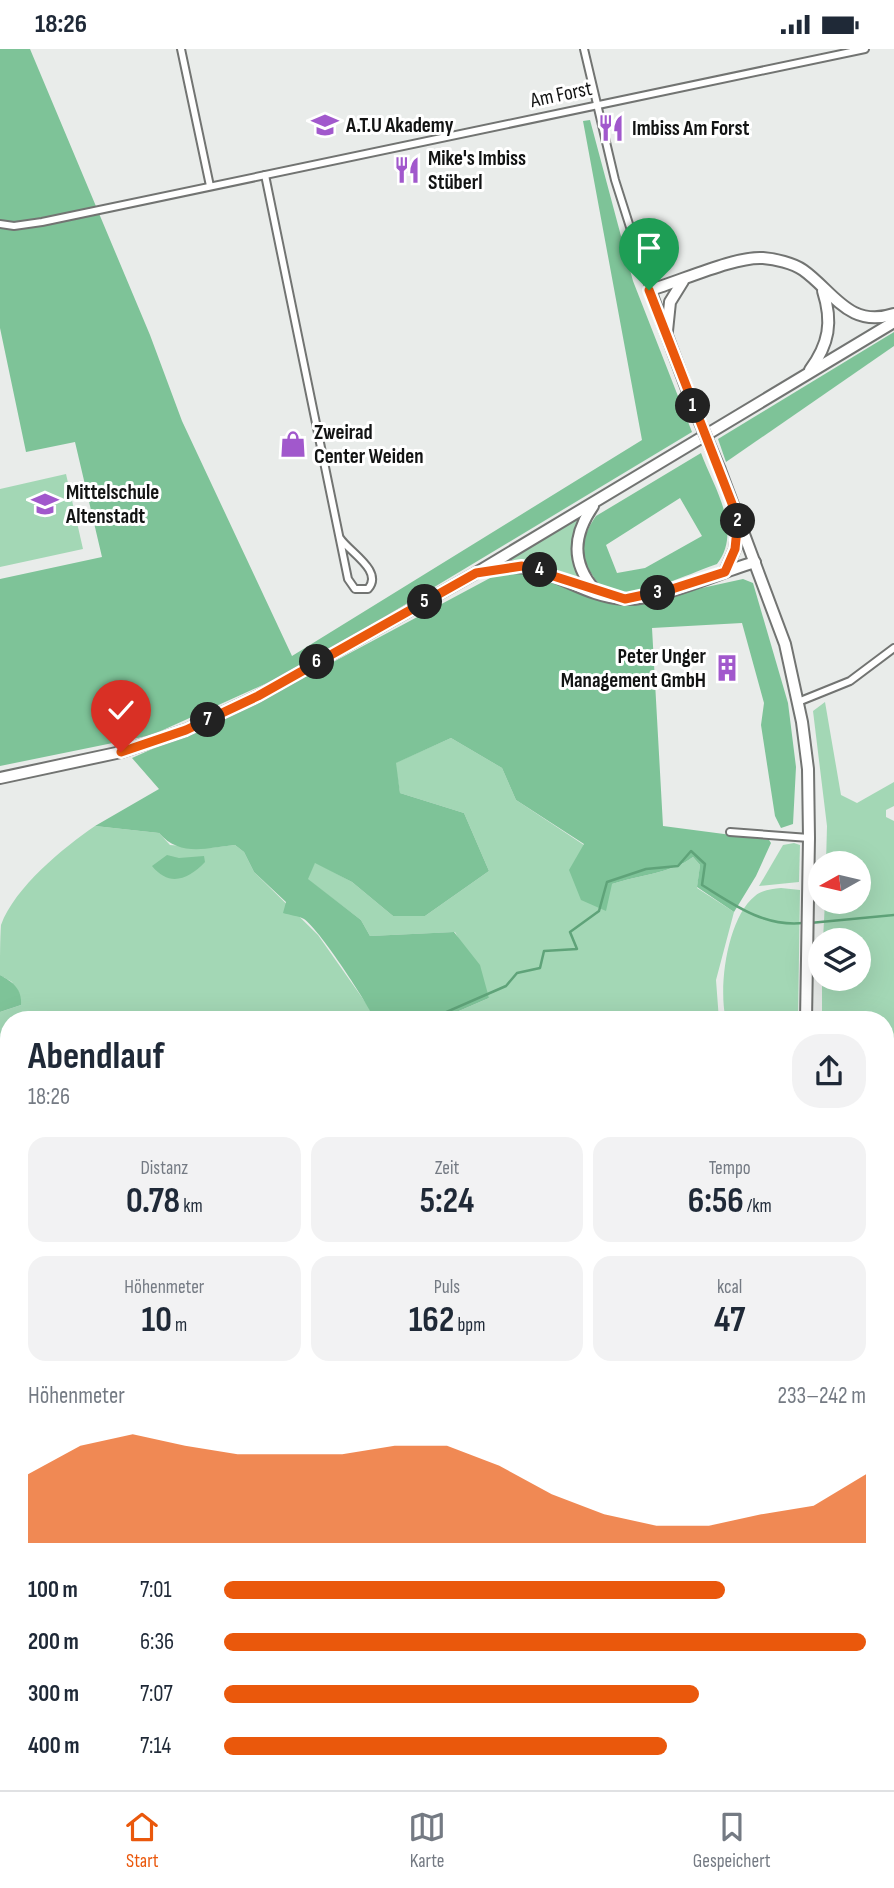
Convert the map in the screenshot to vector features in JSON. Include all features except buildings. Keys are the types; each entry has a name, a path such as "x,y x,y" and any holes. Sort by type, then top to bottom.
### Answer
{"main road":[{"path":"806,1011 808,769 798,702 785,644 649,290 744,260 760,258 803,270 839,306 854,313 869,317 894,314"},
{"path":"667,337 670,302 683,281"},
{"path":"806,376 827,342 829,309 822,288"},
{"path":"0,778 109,755 186,730 258,696 476,573 894,322"},
{"path":"596,502 579,530 576,546 577,561 596,591"},
{"path":"725,572 735,549 738,519"},
{"path":"476,573 522,566 555,574 618,598 637,598 755,562"}],"street":[{"path":"181,49 210,186"},
{"path":"584,49 615,180 649,290"},
{"name":"Am Forst","path":"0,224 27,225 865,49"},
{"path":"265,175 340,538 351,585 362,591 368,589 373,581 372,573 340,538"},
{"path":"798,702 850,681 894,648"},
{"path":"730,832 809,838"}],"green space":[{"path":"0,49 30,49 150,335 182,421 292,656 642,440 583,121 590,120 633,281 692,432 298,669 152,735 0,766 0,579 102,557 75,442 26,452 0,328"},
{"path":"894,332 894,346 726,462 718,439"},
{"path":"701,453 724,509 727,537 724,551 717,564 680,578 636,592 613,592 597,582 584,560 584,540 596,516","holes":["680,498 702,536 645,568 617,573 606,545"]},
{"path":"66,474 83,549 0,567 0,489"},
{"path":"580,517 573,534 572,557 581,581 554,569 508,560"},
{"path":"505,570 551,579 610,604 629,604 743,579 753,583 788,703 796,767 793,824 781,828 775,816 761,725 764,703 742,623 652,628 663,826 769,840 771,843 756,876 734,912 697,887 700,865 693,857 665,870 612,884 606,911 581,900 569,870 584,844 516,800 502,768 451,738 396,763 400,793 464,813 489,871 425,916 393,916 352,882 315,863 308,879 361,920 370,936 454,932 480,965 489,998 459,1011 370,1011 320,936 304,919 283,913 286,902 254,872 244,852 235,845 204,849 185,848 167,841 159,833 95,826 159,789 132,758 266,698"},
{"path":"825,702 841,795 857,803 894,782 894,806 886,810 886,817 894,821 894,1011 822,1011 822,991 871,991 871,928 824,928 824,914 872,913 872,851 826,851 827,826 813,711"},
{"path":"451,738 502,768 516,800 584,845 612,884 665,870 693,857 700,865 697,888 734,912 716,980 718,1011 459,1011 489,998 455,932 370,936 361,920 307,879 315,862 352,882 393,916 425,916 489,871 464,813 400,793 395,763"},
{"path":"95,826 159,833 170,845 209,848 235,845 244,852 254,872 318,935 370,1011 3,1011 21,1005 12,982 0,975 1,925 28,883 69,845"},
{"path":"783,845 800,845 799,882 759,886"},
{"path":"167,855 179,858 204,856 205,862 185,877 172,879 158,873 152,866"},
{"path":"781,888 800,890 798,1011 725,1011 724,973 731,936 745,906 764,891"},
{"path":"0,975 16,987 21,1005 0,1011"}],"waterway":[{"path":"449,1011 506,986 517,973 540,968 544,951 577,949 570,932 599,911 607,882 646,869 678,866 691,851 705,864 702,885 762,918 775,922 803,923"},
{"path":"810,923 894,915"}],"place":[{"name":"A.T.U Akademy","path":"325,125"},
{"name":"Imbiss Am Forst","path":"611,128"},
{"name":"Mike's Imbiss Stüberl","path":"407,170"},
{"name":"Zweirad Center Weiden","path":"293,444"},
{"name":"Mittelschule Altenstadt","path":"45,504"},
{"name":"Peter Unger Management GmbH","path":"727,668"}],"route":[{"path":"121,752 186,730 258,696 476,573 522,566 555,574 610,597 625,599 672,589 725,572 735,549 738,519 649,290"}]}
